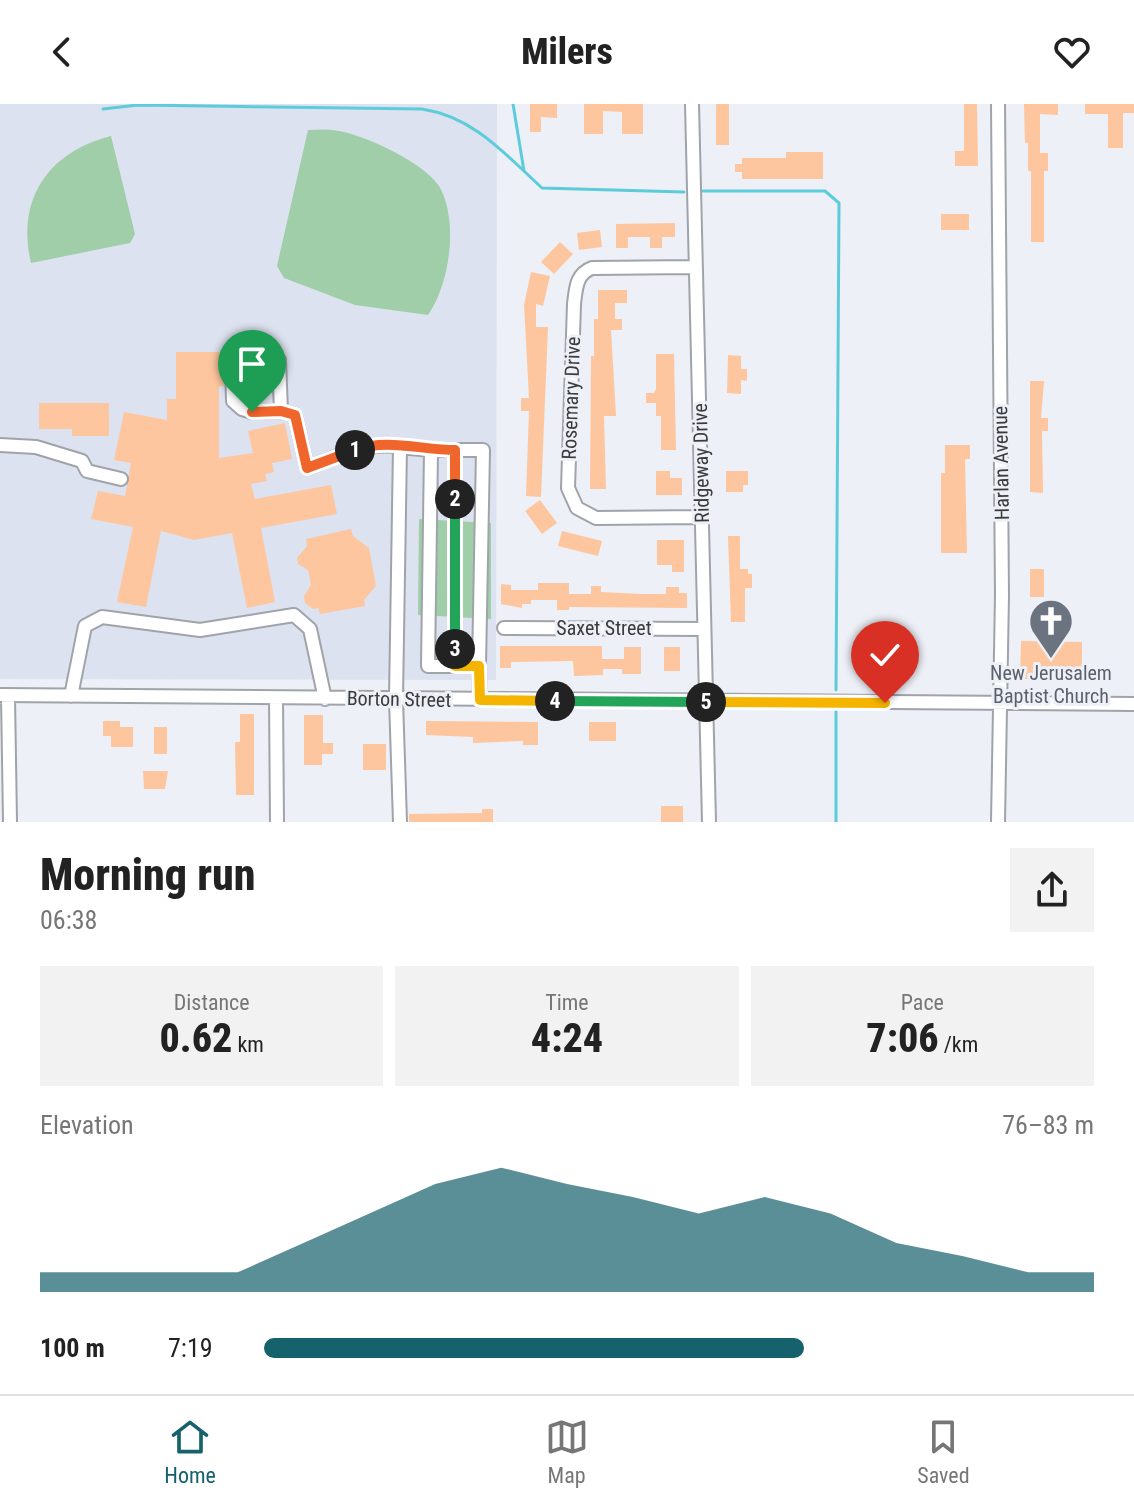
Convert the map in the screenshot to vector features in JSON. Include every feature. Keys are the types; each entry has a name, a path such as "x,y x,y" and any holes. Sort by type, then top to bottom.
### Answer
{"street":[{"name":"Ridgeway Drive","path":"692,104 709,822"},
{"name":"Harlan Avenue","path":"998,104 1002,580 998,822"},
{"name":"Rosemary Drive","path":"694,267 592,268 579,279 574,304 568,476 570,498 577,508 596,518 702,517"},
{"path":"251,360 252,412"},
{"path":"281,411 279,360 232,363 233,401 242,409 252,412 290,412 298,420 307,468 382,443 431,450 483,450 480,700"},
{"path":"0,445 36,447 82,461 87,471 121,479"},
{"path":"400,447 396,699 400,822"},
{"path":"431,450 428,666 479,666"},
{"path":"455,450 455,666"},
{"path":"71,696 85,626 102,617 200,630 294,615 310,629 325,699"},
{"name":"Saxet Street","path":"504,628 704,629"},
{"name":"Borton Street","path":"4,696 1134,704"},
{"path":"4,696 10,822"},
{"path":"276,698 277,822"}],"shaded area":[{"path":"0,104 497,104 496,680 0,679"}],"green space":[{"path":"308,130 344,132 374,142 420,167 439,186 449,216 449,252 442,287 428,315 355,305 284,278 277,266"},
{"path":"111,136 135,234 130,243 31,263 28,218 42,182 54,166 70,154 89,143"},
{"path":"419,519 491,523 491,619 418,615"}],"building":[{"path":"530,104 557,104 557,118 541,117 541,132 530,132"},
{"path":"584,104 643,104 643,134 622,134 622,112 603,111 603,134 584,134"},
{"path":"716,104 729,104 729,145 716,145"},
{"path":"964,104 977,104 978,166 955,166 955,151 964,151"},
{"path":"1024,104 1058,104 1058,115 1040,114 1040,153 1048,153 1048,171 1044,171 1044,242 1031,242 1031,171 1028,171 1028,143 1025,143"},
{"path":"1085,104 1134,104 1134,113 1123,113 1123,148 1108,148 1108,114 1085,114"},
{"path":"786,152 823,152 823,179 742,179 742,172 735,172 735,164 742,164 742,158 786,158"},
{"path":"941,214 969,214 969,230 941,230"},
{"path":"675,223 675,237 662,237 662,248 650,248 650,237 628,237 628,248 616,248 616,224"},
{"path":"600,230 602,247 579,250 577,233"},
{"path":"560,242 573,254 554,274 541,262"},
{"path":"531,272 550,276 543,306 536,304 536,327 548,327 541,497 526,496 529,411 521,411 521,398 529,398 524,305"},
{"path":"598,290 627,290 627,303 615,303 615,319 622,319 622,330 611,330 616,416 604,416 606,489 590,489 591,356 594,356 594,319 598,319"},
{"path":"176,352 224,352 224,386 219,386 219,458 253,453 248,431 285,423 292,459 272,463 274,472 265,474 267,481 251,484 255,499 331,485 337,514 261,528 275,602 247,608 232,533 194,540 161,531 146,607 117,602 133,527 91,519 98,491 125,496 131,463 114,460 124,412 167,420 167,399 176,399"},
{"path":"656,354 674,354 676,450 661,450 661,416 656,416 656,403 646,403 646,393 654,393 656,389"},
{"path":"728,355 741,356 741,369 747,369 747,381 741,380 741,394 727,393"},
{"path":"1030,381 1044,381 1041,418 1048,418 1048,431 1042,431 1043,493 1030,492"},
{"path":"39,403 109,403 109,436 72,436 72,429 39,429"},
{"path":"945,445 970,445 970,459 965,459 967,553 941,553 941,473 945,473"},
{"path":"656,471 670,471 670,478 682,478 682,495 656,495"},
{"path":"726,471 748,471 748,485 743,485 743,492 726,492"},
{"path":"540,500 557,523 542,534 525,511"},
{"path":"351,529 353,536 369,548 376,586 364,600 365,606 320,614 318,608 313,609 305,603 304,596 311,585 308,570 298,564 297,558 307,546 306,539"},
{"path":"562,531 602,541 598,556 558,546"},
{"path":"728,536 740,536 740,569 748,569 748,574 752,574 752,588 745,588 745,622 731,622"},
{"path":"657,540 684,540 684,572 672,572 672,565 657,565"},
{"path":"1030,569 1044,569 1044,597 1030,597"},
{"path":"538,583 569,583 569,594 591,594 591,586 601,586 601,592 641,594 666,594 666,587 679,587 679,593 687,593 687,608 569,607 569,610 557,610 557,600 531,600 531,604 522,604 522,608 501,604 501,584 511,585 511,590 538,590"},
{"name":"New Jerusalem Baptist Church","path":"1021,641 1082,642 1082,679 1020,679"},
{"path":"500,646 602,646 602,659 624,659 624,647 641,647 641,674 622,674 622,669 603,669 603,675 574,676 573,661 511,662 511,668 500,668"},
{"path":"664,647 680,647 680,671 664,671"},
{"path":"860,650 893,650 892,685 874,685 874,672 861,672"},
{"path":"240,714 254,714 254,795 236,795 235,742 240,742"},
{"path":"304,715 323,715 323,743 333,743 333,754 322,754 322,765 304,765"},
{"path":"103,721 120,721 120,727 133,727 133,747 111,747 111,736 103,736"},
{"path":"426,721 538,722 538,745 523,745 523,741 473,743 473,737 426,735"},
{"path":"589,722 616,722 616,741 589,741"},
{"path":"154,727 167,727 167,754 154,754"},
{"path":"363,744 386,744 386,770 363,770"},
{"path":"143,771 168,771 165,789 144,789"},
{"path":"661,806 683,806 683,822 661,822"},
{"path":"482,809 493,809 493,822 409,822 409,814 482,813"}],"waterway":[{"path":"513,104 524,171"},
{"path":"103,109 138,105 422,109 441,113 473,129 542,188 684,192"},
{"path":"703,191 825,191 839,203 836,690"},
{"path":"836,708 836,822"}],"place":[{"name":"New Jerusalem Baptist Church","path":"1051,660"}],"route":[{"path":"252,412 281,411 295,415 307,468 382,443 455,450 455,666 479,666 480,700 885,703"}]}
